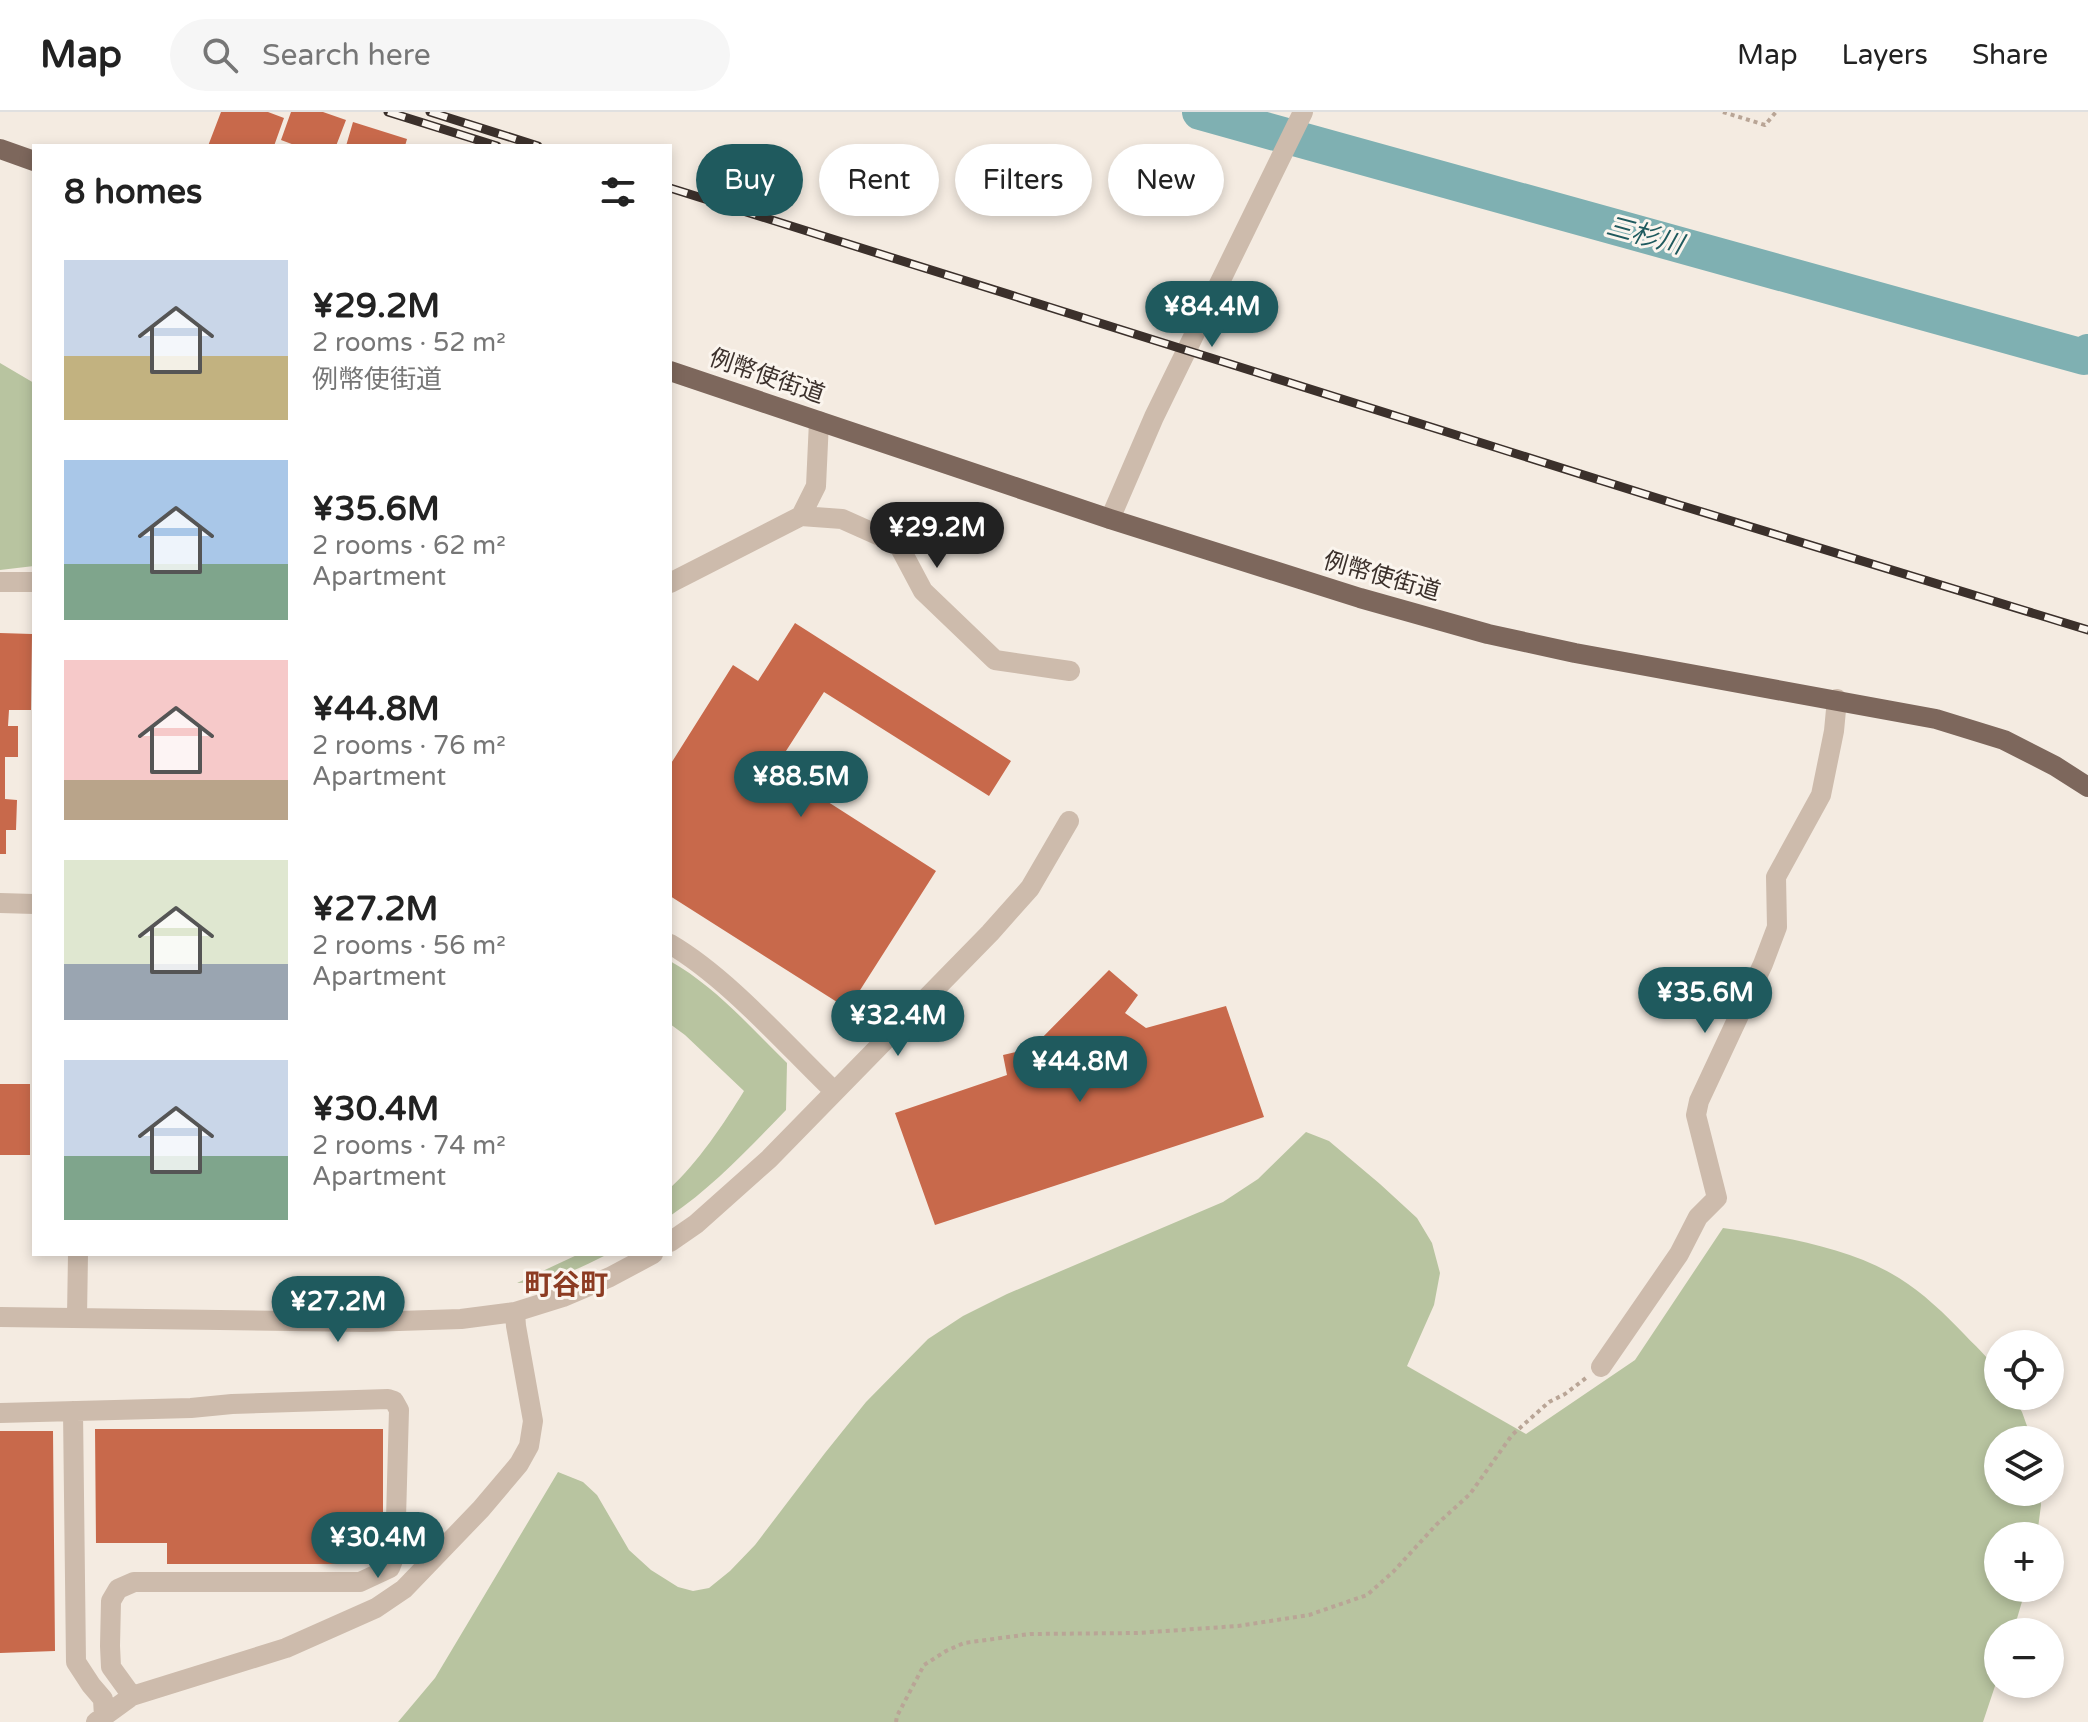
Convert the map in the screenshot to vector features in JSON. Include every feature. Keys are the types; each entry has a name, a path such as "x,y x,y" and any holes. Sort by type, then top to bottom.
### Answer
{"main road":[{"path":"0,149 32,160"},
{"name":"例幣使街道","path":"672,372 1110,519 1360,598 1488,634 1575,653 1936,719 2004,740 2088,787"}],"street":[{"path":"1110,519 1154,417 1302,113"},
{"path":"801,516 816,486 819,421"},
{"path":"672,582 801,516 842,519 898,544 923,591 995,660 1070,671"},
{"path":"0,582 32,582"},
{"path":"1601,1367 1679,1254 1698,1217 1717,1198 1696,1115 1699,1101 1777,927 1776,877 1821,795 1837,699"},
{"path":"672,1241 696,1224 769,1159 990,933 1030,888 1069,821"},
{"path":"0,903 32,904"},
{"path":"672,945 739,998 834,1091"},
{"path":"77,1317 78,1256"},
{"path":"0,1317 367,1322 461,1319 515,1312 563,1297 649,1256"},
{"path":"100,1720 132,1696 286,1648 376,1608 404,1589 481,1509 519,1464 529,1446 533,1421 515,1312"},
{"path":"0,1413 388,1399 394,1401 399,1410 395,1555 390,1568 360,1582 134,1582 118,1589 111,1601 111,1667 132,1696"},
{"path":"73,1411 76,1662 103,1699 100,1720"}],"path":[{"path":"1723,112 1765,125 1776,112"},
{"path":"896,1722 924,1665 964,1643 1030,1634 1137,1633 1238,1626 1309,1615 1367,1595 1470,1494 1512,1435 1549,1402 1601,1367"}],"green space":[{"path":"0,363 32,382 32,566 0,570"},
{"path":"672,962 717,995 787,1063 786,1110 716,1179 672,1214 672,1186 700,1155 744,1091 672,1025"},
{"path":"1306,1132 1329,1141 1417,1218 1432,1243 1440,1273 1434,1305 1407,1366 1526,1434 1635,1360 1723,1228 1791,1239 1859,1258 1880,1267 1916,1290 1984,1355 1984,1410 2021,1410 2027,1426 1984,1426 1984,1506 2041,1506 2039,1522 1984,1522 1984,1602 2022,1602 2017,1618 1984,1618 1984,1698 1991,1698 1983,1722 398,1722 435,1678 558,1472 583,1482 597,1495 629,1550 651,1570 678,1587 693,1591 709,1588 755,1545 866,1402 928,1339 963,1316 1007,1294 1223,1202 1258,1179"},
{"path":"575,1256 604,1256 552,1278 517,1283"}],"building":[{"path":"221,112 268,112 284,118 275,144 209,144"},
{"path":"291,112 323,112 346,120 337,144 292,144 281,140"},
{"path":"353,122 407,139 406,144 347,144"},
{"path":"795,623 1011,761 989,796 824,692 775,768 936,871 848,1009 672,897 672,762 733,665 758,681"},
{"path":"0,633 32,634 31,710 9,710 8,726 18,726 18,757 5,757 5,799 17,800 16,830 6,830 6,854 0,854"},
{"path":"1109,970 1138,995 1125,1013 1146,1028 1226,1006 1264,1117 935,1225 895,1113 1007,1075 1003,1055 1032,1048"},
{"path":"0,1084 30,1084 30,1155 0,1155"},
{"path":"95,1429 383,1429 383,1564 167,1564 167,1543 96,1543"},
{"path":"0,1431 53,1431 55,1651 0,1653"}],"waterway":[{"name":"三杉川","path":"1200,112 2084,357 2088,352"},
{"name":"三杉川","path":"2084,357 2088,358"}],"railway":[{"path":"388,112 491,144"},
{"path":"430,112 532,144"},
{"path":"672,189 2088,630"}],"district":[{"name":"町谷町","path":"566,1284"}]}
